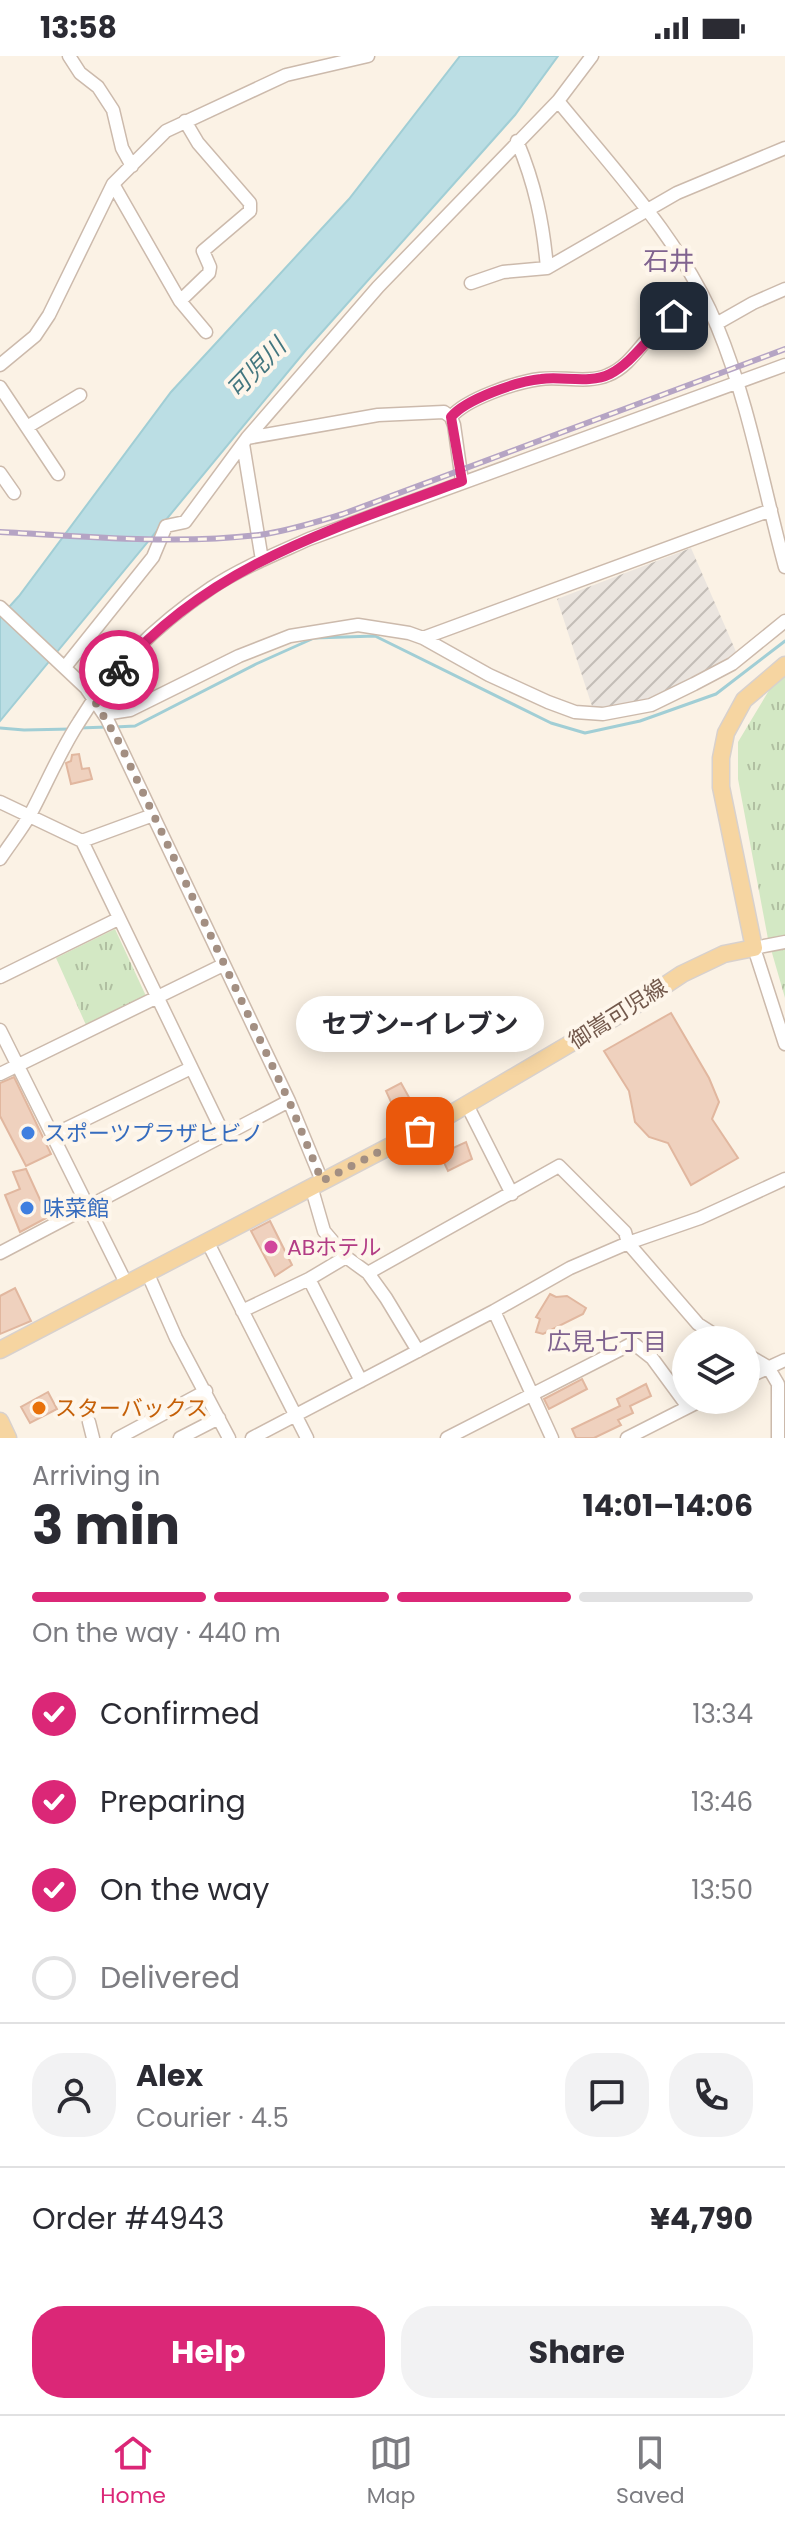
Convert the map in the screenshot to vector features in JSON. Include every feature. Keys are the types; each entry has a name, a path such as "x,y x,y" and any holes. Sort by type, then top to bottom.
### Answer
{"main road":[{"path":"754,948 721,787 721,758 726,733 744,700 785,665"},
{"name":"御嵩可児線","path":"0,1350 467,1105 682,974 724,954 754,948"},
{"path":"0,1421 8,1438"}],"street":[{"path":"69,56 80,73 98,87 113,110 122,148 132,166"},
{"path":"0,365 29,343 49,315 113,184 166,131 286,75 368,56"},
{"path":"62,664 153,557 166,526 185,522 245,441 378,287 558,101 592,56"},
{"path":"558,101 681,258 706,303 737,384 785,567"},
{"path":"180,301 209,273 210,267 203,251 250,211 250,203 198,143 185,121"},
{"path":"517,141 543,223 547,268"},
{"path":"471,283 503,272 547,268 677,193 785,148"},
{"path":"113,184 180,301 206,332"},
{"path":"716,324 785,289"},
{"path":"451,417 459,407 475,399 540,379 607,376 624,365 661,325 706,303"},
{"path":"0,859 29,817 67,741 94,700 130,657 175,614 212,587 309,539 785,365"},
{"path":"0,387 58,474"},
{"path":"27,427 80,395"},
{"path":"245,441 378,415 444,412 451,417 462,481"},
{"path":"245,441 262,560"},
{"path":"0,473 14,493"},
{"path":"423,638 771,510"},
{"path":"0,607 86,688 105,716 289,1101 316,1184 324,1231 346,1257 368,1273 418,1351"},
{"path":"105,716 130,710 239,656 290,636 358,625 423,638 489,675 548,702 575,712 603,714 651,705 694,684 732,664 785,621"},
{"path":"0,802 82,841 224,1135"},
{"path":"82,841 153,815"},
{"path":"0,977 118,919"},
{"path":"785,942 754,948 785,1044"},
{"path":"0,1074 223,965"},
{"path":"0,1030 127,1285"},
{"path":"53,1135 191,1068"},
{"path":"0,1253 289,1101"},
{"path":"467,1105 512,1194"},
{"path":"368,1273 559,1166 625,1232 628,1243 701,1326"},
{"path":"252,1438 570,1268 628,1243 700,1218 785,1179"},
{"path":"207,1241 307,1438"},
{"path":"242,1311 309,1279 346,1257"},
{"path":"147,1272 176,1338 229,1438"},
{"path":"309,1279 361,1381"},
{"path":"494,1311 552,1438"},
{"path":"447,1438 633,1343 652,1358 672,1385"},
{"path":"760,1371 785,1360"},
{"path":"760,1362 768,1367 779,1392 778,1438"},
{"path":"118,1438 206,1391"},
{"path":"627,1438 674,1414"},
{"path":"180,1438 219,1418"},
{"path":"89,1422 93,1438"}],"shaded area":[{"path":"691,548 737,654 659,697 621,708 600,709 592,706 557,599"}],"green space":[{"path":"785,676 785,998 768,939 738,779 738,742 771,687"},
{"path":"115,929 146,996 86,1025 56,958"}],"water":[{"name":"可児川","path":"460,56 558,56 515,115 306,350 0,721 0,617 19,596 171,392 349,199"}],"building":[{"path":"79,754 82,769 89,768 92,779 71,784 66,763 71,761 72,755"},
{"path":"671,1013 709,1078 719,1102 712,1119 738,1158 691,1185 668,1143 649,1137 635,1122 629,1091 604,1051"},
{"name":"スポーツプラザヒビノ","path":"14,1077 51,1154 26,1166 0,1116 0,1083"},
{"path":"401,1083 420,1117 402,1126 386,1091"},
{"path":"466,1142 472,1159 448,1171 440,1154"},
{"name":"味菜館","path":"26,1169 48,1217 20,1232 5,1195 20,1189 13,1172"},
{"name":"ABホテル","path":"270,1221 292,1265 275,1276 251,1231"},
{"path":"15,1288 31,1321 0,1334 0,1296"},
{"path":"550,1294 567,1296 586,1308 583,1314 543,1334 536,1332 540,1319 536,1317"},
{"path":"582,1379 587,1389 549,1409 544,1399"},
{"path":"646,1384 651,1396 630,1406 633,1413 618,1420 621,1425 594,1438 576,1438 572,1429 620,1406 617,1399"},
{"name":"スターバックス","path":"48,1392 57,1409 30,1423 21,1407"}],"waterway":[{"path":"115,727 135,726 314,638 375,636 551,723 585,733 640,721 716,694 785,641"},
{"path":"79,728 107,727"},
{"path":"0,728 71,729"}],"railway":[{"path":"0,532 195,539 259,535 291,529 343,514 785,349"}],"way so far":[{"path":"119,670 94,700 120,744 289,1101 322,1181 420,1131"}],"place":[{"name":"セブン-イレブン","path":"420,1131"},
{"name":"スポーツプラザヒビノ","path":"28,1133"},
{"name":"味菜館","path":"27,1208"},
{"name":"ABホテル","path":"271,1247"},
{"name":"スターバックス","path":"39,1408"}],"district":[{"name":"石井","path":"669,261"},
{"name":"広見七丁目","path":"607,1341"}],"route":[{"path":"119,670 175,614 212,587 309,539 462,481 451,417 459,407 540,379 607,376 624,365 661,325 674,316"}]}
